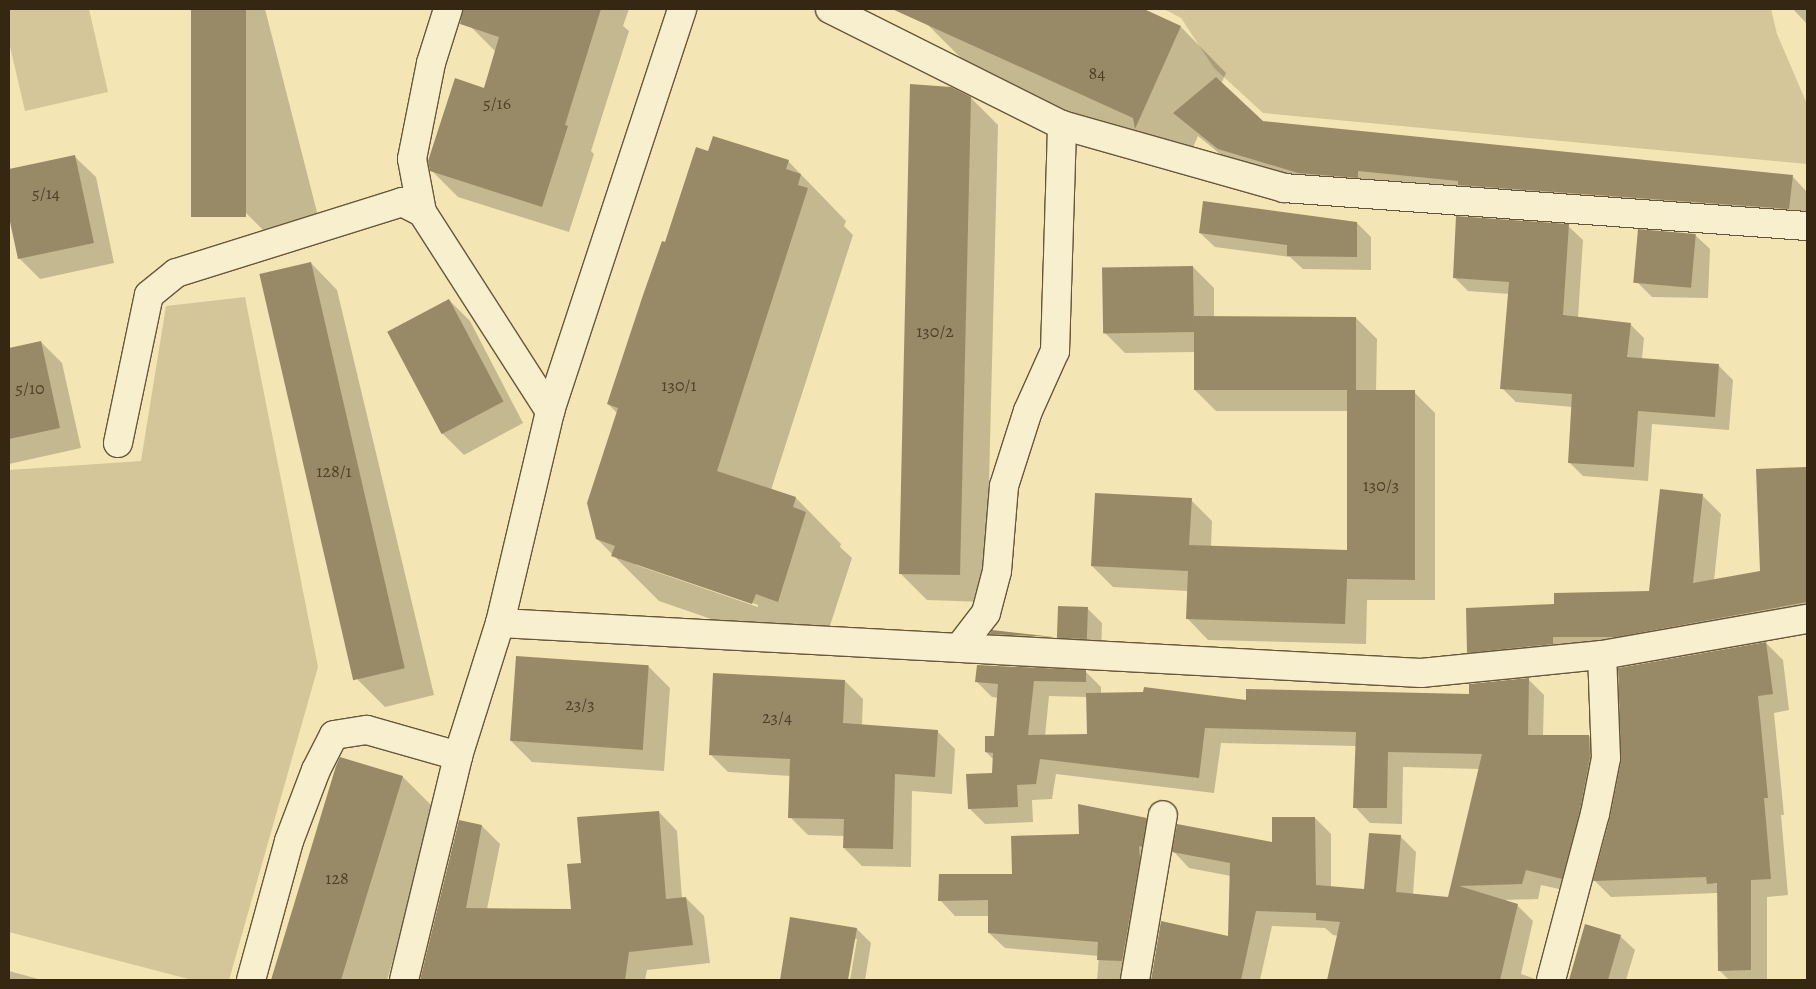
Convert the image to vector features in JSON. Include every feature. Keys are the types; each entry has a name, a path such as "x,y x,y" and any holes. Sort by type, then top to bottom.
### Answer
{"street":[{"path":"448,9 430,63 412,160 422,212 550,411"},
{"path":"404,980 458,756 500,623 550,411 682,9"},
{"path":"830,9 1062,124 1284,188 1807,226"},
{"path":"959,648 986,614 997,571 1004,486 1028,411 1054,350 1062,124"},
{"path":"118,443 149,295 176,274 402,202 422,212"},
{"path":"500,623 1421,673 1602,655 1807,619"},
{"path":"1551,980 1595,814 1606,758 1602,655"},
{"path":"251,980 289,841 316,770 334,735 367,730 458,756"},
{"path":"1135,980 1162,815"}],"shaded area":[{"path":"9,9 89,9 108,92 25,111 9,42"},
{"path":"1164,9 1771,9 1777,34 1807,104 1807,164 1263,113 1214,68 1181,18"},
{"path":"245,297 318,667 229,980 192,980 9,932 9,470 141,461 166,306"}],"building":[{"path":"191,9 246,9 246,217 191,217"},
{"path":"463,9 601,9 565,125 568,126 542,207 430,171 428,161 455,78 484,88 499,37 460,24"},
{"path":"892,9 1144,9 1181,26 1135,129 1133,118"},
{"path":"1216,77 1263,121 1793,175 1789,209 1458,185 1458,181 1358,171 1358,178 1298,173 1218,149 1173,113"},
{"path":"910,84 951,87 971,97 960,575 899,574"},
{"path":"713,136 789,160 786,169 801,174 798,185 808,188 717,471 796,497 793,507 806,512 778,602 756,594 752,604 611,556 615,546 596,539 587,503 618,408 607,404 642,298 662,241 665,242 696,147 708,151"},
{"path":"75,155 94,243 18,259 9,217 9,169"},
{"path":"1203,201 1357,222 1357,257 1287,256 1287,245 1199,233"},
{"path":"1456,216 1569,224 1563,315 1631,323 1627,357 1719,364 1715,417 1638,411 1634,467 1568,463 1572,394 1500,389 1509,282 1453,278"},
{"path":"1638,229 1696,234 1691,288 1633,283"},
{"path":"311,262 405,668 353,680 259,274"},
{"path":"1193,266 1194,332 1103,334 1102,268"},
{"path":"449,299 503,401 442,434 387,332"},
{"path":"1194,316 1356,317 1356,390 1415,390 1415,580 1347,579 1345,624 1186,619 1188,571 1091,566 1095,493 1192,498 1189,545 1347,550 1347,390 1194,390"},
{"path":"41,341 60,428 9,439 9,348"},
{"path":"1806,467 1807,602 1616,637 1553,637 1553,644 1467,653 1466,608 1554,604 1554,593 1649,591 1660,489 1703,494 1693,583 1760,571 1756,469"},
{"path":"1058,606 1088,607 1087,639 1057,638"},
{"path":"992,630 1054,637 990,634"},
{"path":"1766,642 1773,694 1758,696 1768,798 1764,798 1771,879 1751,880 1751,970 1718,971 1717,883 1707,884 1706,877 1593,881 1610,817 1621,761 1618,668"},
{"path":"516,656 649,665 643,750 510,741"},
{"path":"977,665 1086,670 1086,682 1034,681 1028,735 1087,734 1086,693 1143,692 1144,687 1246,700 1246,689 1469,694 1469,684 1529,678 1528,735 1589,735 1590,757 1580,810 1562,879 1526,870 1522,884 1459,886 1518,904 1500,980 1327,980 1340,922 1316,920 1316,913 1256,911 1241,980 1151,980 1161,921 1228,936 1230,863 1172,852 1177,824 1272,842 1272,817 1315,817 1316,885 1364,889 1369,833 1401,835 1396,892 1448,897 1482,754 1388,752 1387,808 1353,808 1356,732 1205,728 1199,778 1040,759 1036,784 1017,785 1018,807 968,809 966,774 992,773 993,753 985,752 985,736 994,736 998,684 975,682"},
{"path":"713,673 845,680 843,723 938,730 935,777 895,774 893,849 843,848 844,819 788,818 790,759 709,755"},
{"path":"340,757 403,776 341,980 271,980 336,766"},
{"path":"1078,804 1147,818 1142,847 1139,846 1140,859 1122,961 1097,960 1098,942 988,933 988,900 938,901 939,874 1012,874 1011,836 1079,834"},
{"path":"659,811 666,899 686,897 693,945 629,952 625,980 420,980 459,820 482,825 466,908 571,909 567,864 581,863 577,817"},
{"path":"790,917 857,928 848,980 780,980"},
{"path":"1585,924 1621,935 1608,980 1569,980"}]}
